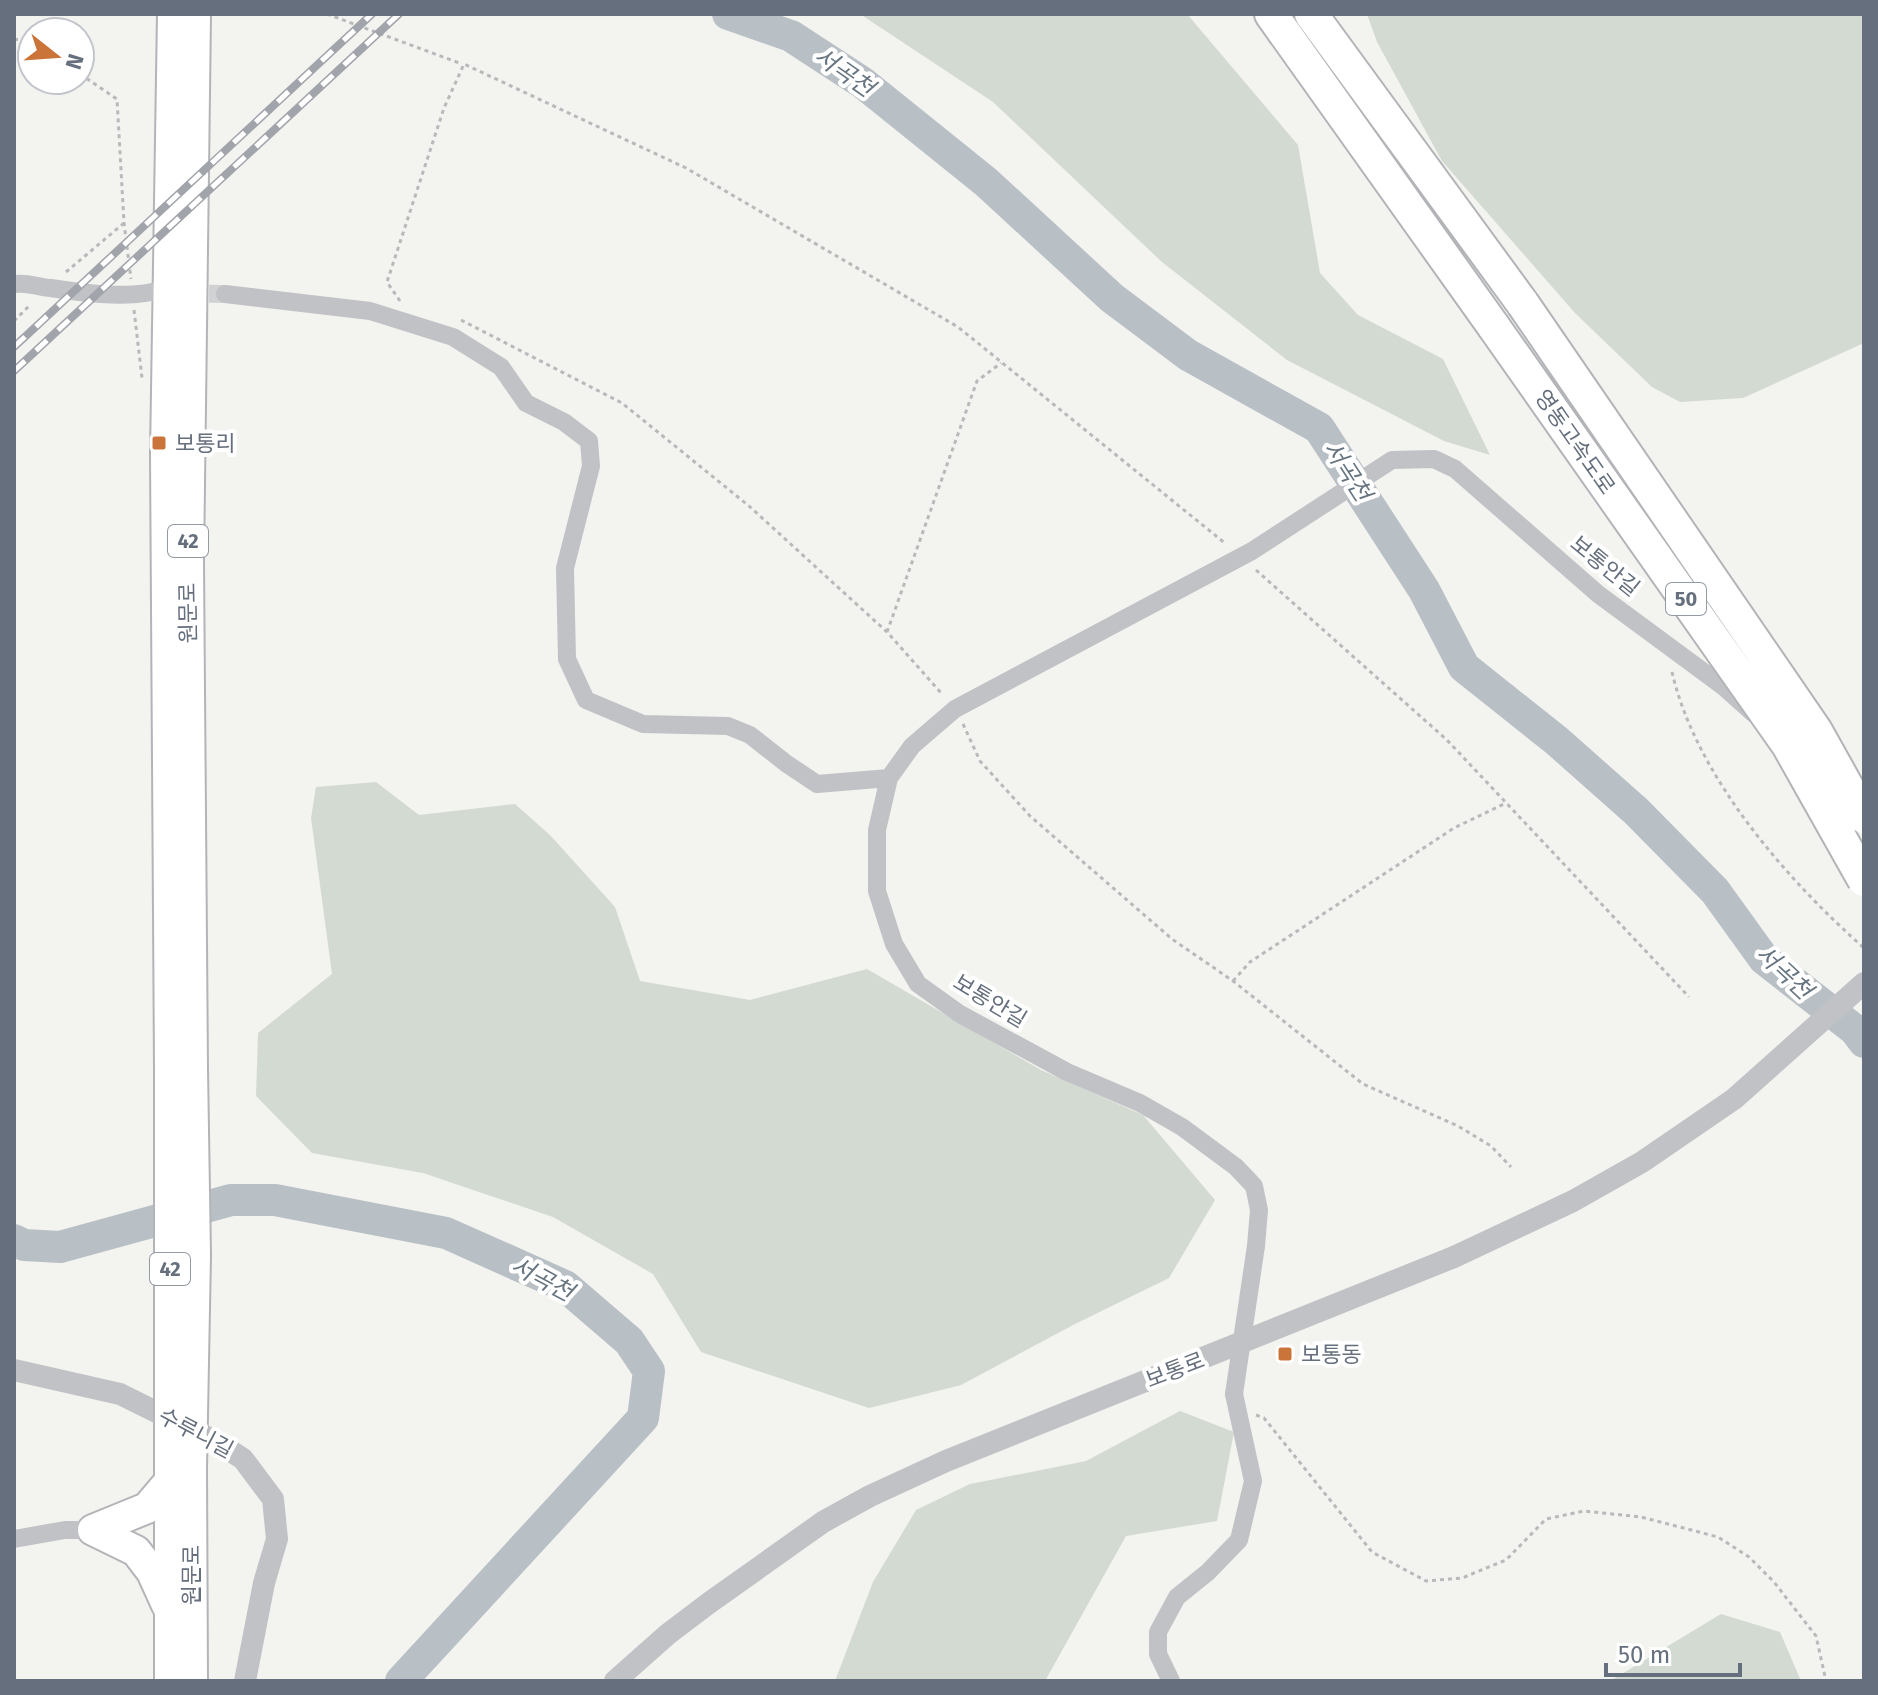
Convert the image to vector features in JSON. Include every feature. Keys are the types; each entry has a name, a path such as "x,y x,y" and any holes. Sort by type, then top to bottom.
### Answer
{"highway":[{"name":"원문로","path":"173,14 166,454 181,1068"},
{"name":"원문로","path":"181,1068 195,14"},
{"name":"영동고속도로","path":"1271,14 1788,745 1864,880"},
{"name":"영동고속도로","path":"1311,14 1523,304 1816,731 1864,817"},
{"name":"42","path":"177,1473 195,1255 181,1068"},
{"name":"원문로","path":"177,1473 192,1681"},
{"path":"93,1530 147,1508 177,1473"},
{"path":"93,1530 180,1533"},
{"path":"93,1530 136,1551 152,1572 170,1610"},
{"name":"원문로","path":"170,1681 170,1610 180,1533"}],"street":[{"path":"14,284 27,282 47,288 142,294"},
{"path":"225,294 370,311 453,337 501,367 526,403 564,422 589,441 591,466 565,568 567,659 586,700 643,724 728,726 750,735 817,784 889,778"},
{"name":"보통안길","path":"1236,1401 1256,1246 1259,1210 1254,1186 1236,1167 1182,1127 1140,1103 1054,1065 960,1014 918,984 894,944 877,891 877,830 889,778 912,746 955,709 1252,551 1392,460 1434,459 1455,469 1598,594 1724,687 1810,764 1849,771 1864,770"},
{"name":"보통로","path":"615,1681 720,1594 823,1522 870,1496 946,1461 1337,1305 1521,1227 1642,1162 1751,1085 1864,983"},
{"name":"수루니길","path":"14,1370 120,1394 217,1442 243,1459 273,1499 277,1539 264,1583 245,1681"},
{"path":"1171,1681 1158,1654 1158,1632 1177,1597 1208,1572 1239,1540 1253,1481 1236,1401"},
{"path":"14,1539 65,1530 93,1530"}],"path":[{"path":"327,14 464,64 686,168 958,327 1016,375"},
{"path":"400,301 387,282 444,108 464,64"},
{"path":"96,85 117,99 124,223 142,294"},
{"path":"452,317 622,403 749,506 887,632 955,709 980,761 1030,816 1172,939 1233,981 1363,1084 1458,1126 1491,1146 1511,1167"},
{"path":"887,632 977,381 1001,363"},
{"path":"1666,645 1677,695 1716,774 1760,840 1826,914 1864,948"},
{"path":"1483,779 1689,997"},
{"path":"1233,981 1250,962 1454,828 1506,803"},
{"path":"1236,1401 1264,1418 1372,1552 1426,1581 1462,1578 1506,1560 1546,1519 1584,1511 1641,1517 1718,1537 1749,1557 1774,1582 1816,1636 1826,1681"}],"shaded area":[{"path":"860,14 1187,14 1298,145 1320,273 1358,315 1443,359 1490,455 1444,441 1287,360 1162,262 993,102"},
{"path":"1367,14 1864,14 1864,343 1743,398 1680,402 1652,387 1575,313 1442,161 1377,42"},
{"path":"376,782 419,815 515,804 550,835 615,907 640,981 750,1000 867,969 1041,1070 1143,1115 1215,1200 1169,1278 961,1385 869,1408 701,1352 653,1274 553,1217 423,1173 312,1153 256,1096 258,1033 332,974 311,818 316,787"},
{"path":"1180,1411 1234,1432 1217,1521 1126,1536 1045,1681 835,1681 873,1582 916,1510 970,1484 1086,1461"},
{"path":"1721,1614 1780,1632 1801,1681 1610,1681"}],"waterway":[{"name":"서곡천","path":"728,14 791,36 863,83 986,182 1112,298 1188,355 1319,428 1424,590 1464,667 1557,741 1636,811 1715,891 1764,959 1855,1030 1864,1042"},
{"name":"서곡천","path":"14,1240 24,1245 60,1247 231,1200 275,1200 446,1233 565,1286 629,1341 649,1371 643,1418 401,1681"}],"tunnel":[{"path":"182,293 225,294"}],"railway":[{"path":"14,347 372,14"},
{"path":"14,371 399,14"}],"place":[{"name":"보통리","path":"159,443"},
{"name":"보통동","path":"1285,1354"}]}
